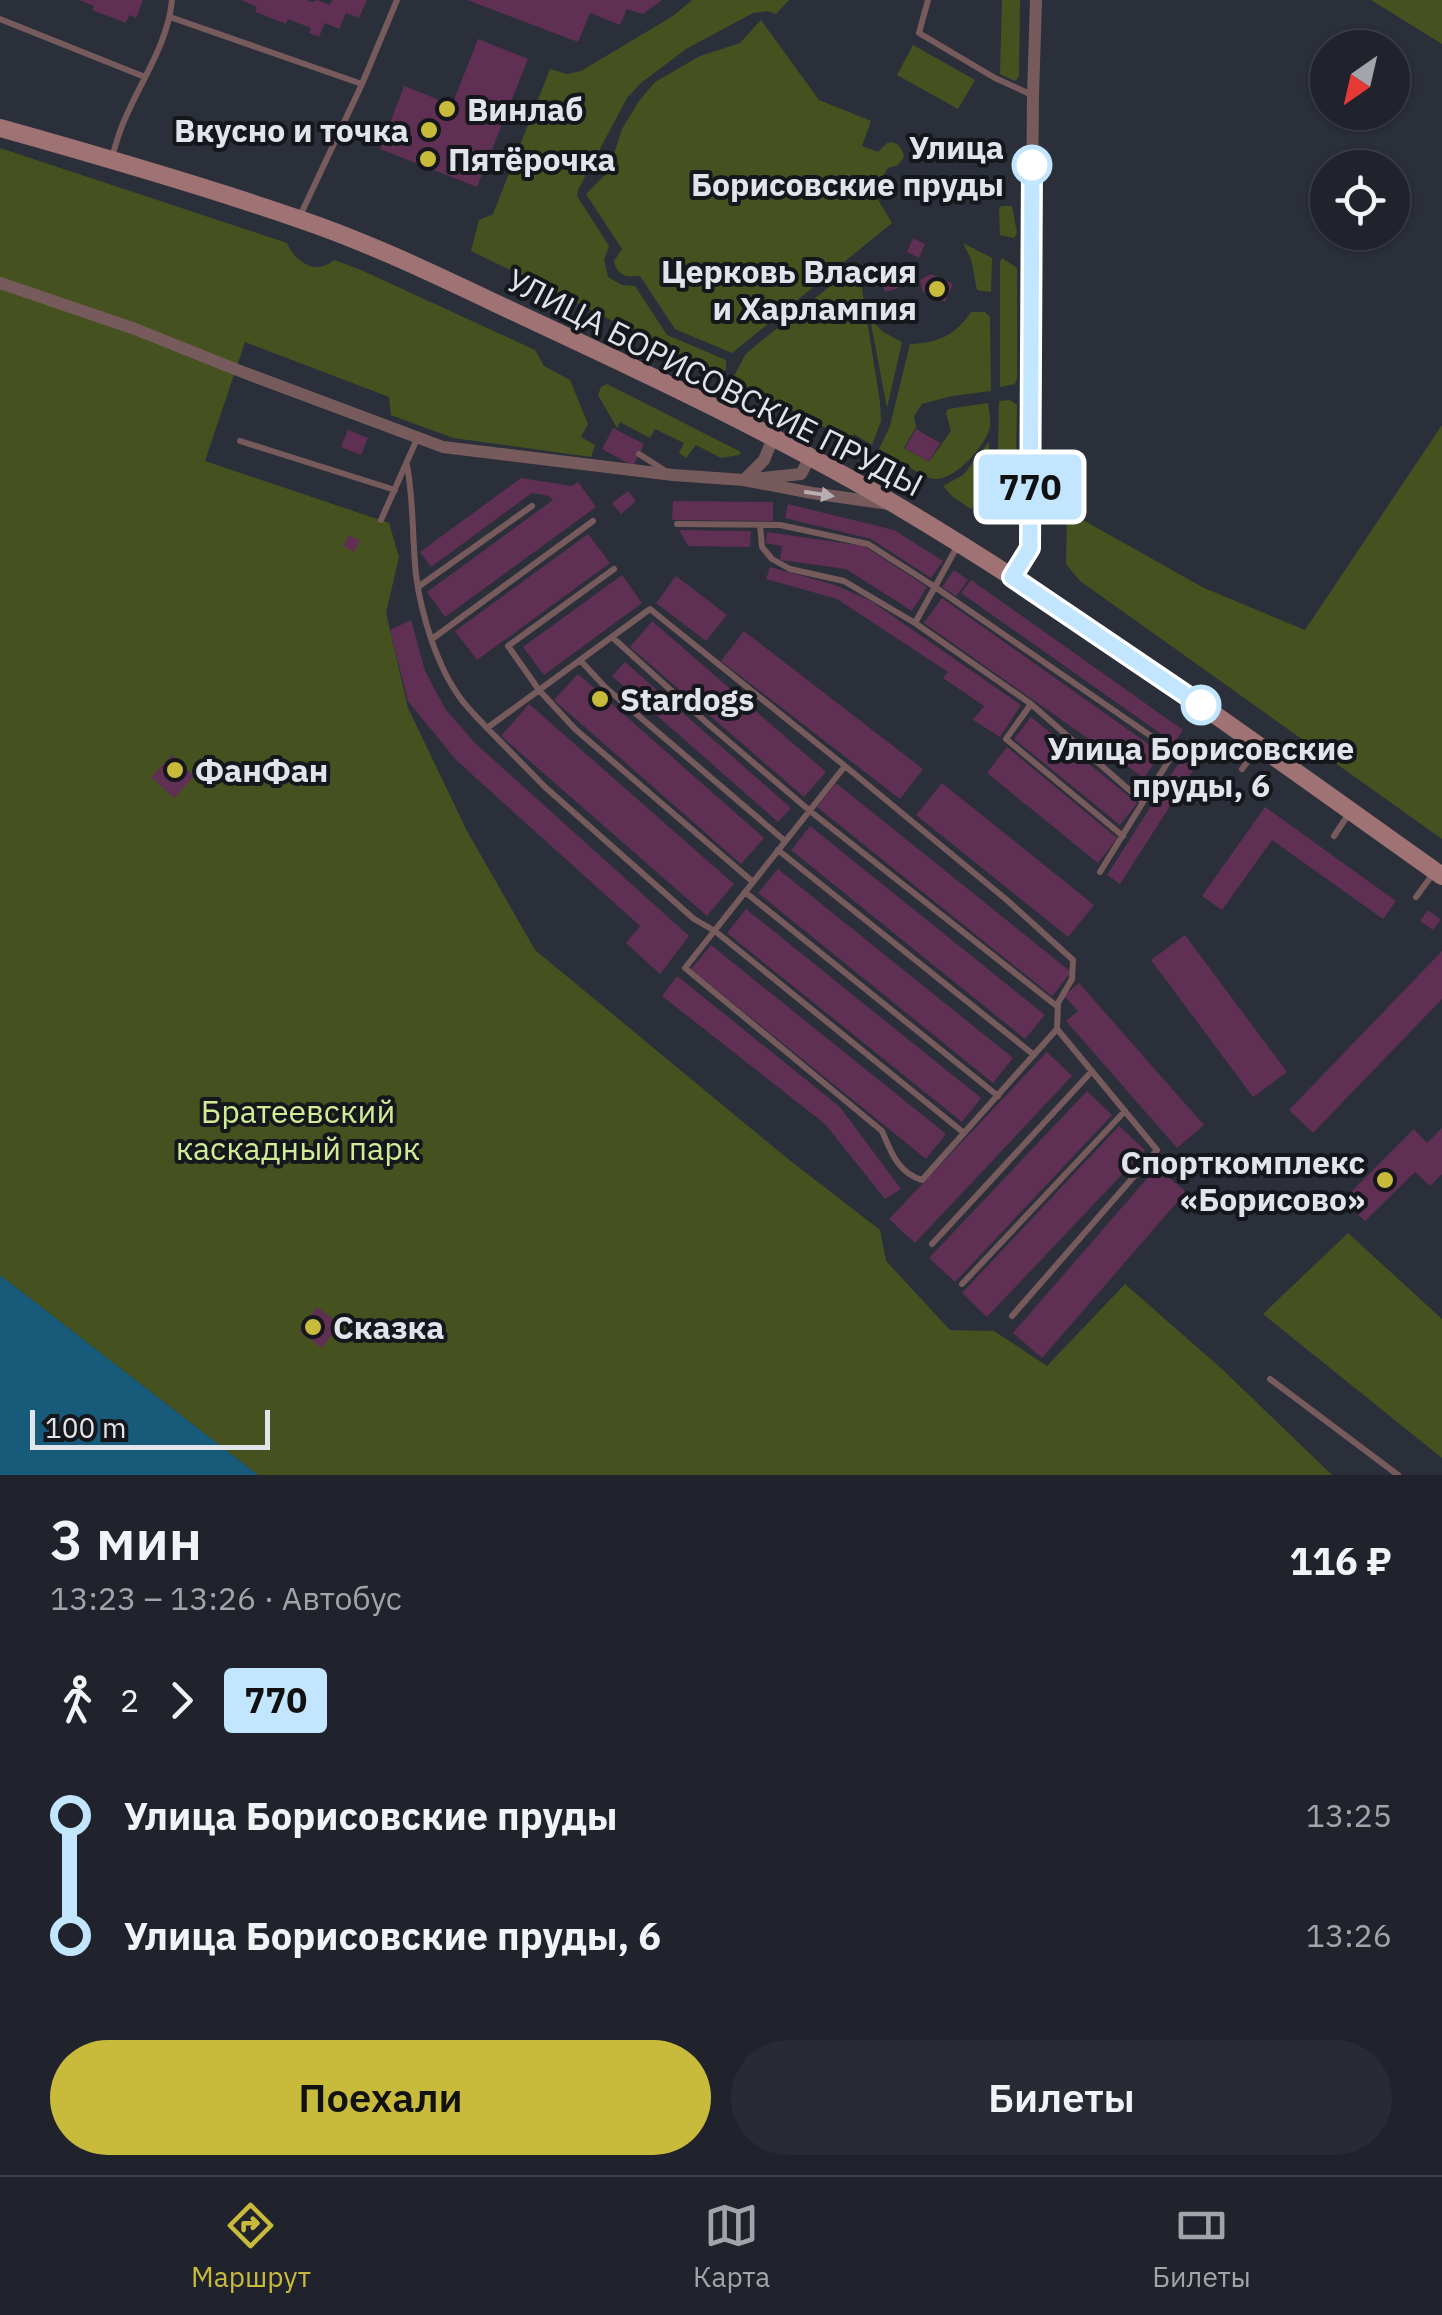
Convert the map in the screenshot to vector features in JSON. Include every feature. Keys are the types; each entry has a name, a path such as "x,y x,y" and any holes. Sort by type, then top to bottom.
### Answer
{"main road":[{"name":"УЛИЦА БОРИСОВСКИЕ ПРУДЫ","path":"0,128 111,158 299,219 382,251 586,345 810,457 1012,577 1439,873"}],"street":[{"path":"1012,577 1030,548 1036,0"},
{"path":"0,283 135,329 443,446 673,475 744,480 895,505"},
{"path":"744,480 764,460 773,438"},
{"path":"744,480 801,474 810,457"}],"lane":[{"path":"111,158 122,124 170,18 172,0"},
{"path":"299,219 397,0"},
{"path":"928,0 919,33 1032,95"},
{"path":"170,18 362,84"},
{"path":"0,20 145,77"},
{"path":"381,520 417,438"},
{"path":"240,441 395,490"},
{"path":"639,454 673,475"},
{"path":"407,466 424,615 442,665 460,698 545,787 694,919 714,931 964,1133"},
{"path":"418,587 532,506"},
{"path":"432,638 594,520"},
{"path":"677,524 780,525 868,544 1174,752 1100,872"},
{"path":"760,525 762,547 772,559 790,569 844,580 915,623 1031,704 1143,802"},
{"path":"915,623 959,544"},
{"path":"614,569 508,646 539,690 574,729 753,882"},
{"path":"487,728 650,609 844,766 1074,960 1072,979 1058,1007 1057,1029 922,1180 907,1176 882,1131 685,968 844,766"},
{"path":"612,637 810,811 1058,1007"},
{"path":"580,660 606,688 786,841"},
{"path":"1031,704 1006,739 1122,836"},
{"path":"1242,769 1260,746"},
{"path":"1334,836 1351,811"},
{"path":"778,850 1034,1055"},
{"path":"1416,898 1439,873"},
{"path":"745,892 998,1096"},
{"path":"1012,1316 1156,1150 1057,1029"},
{"path":"932,1244 1092,1071"},
{"path":"962,1284 1125,1111"},
{"path":"1270,1379 1398,1475"}],"green space":[{"path":"692,0 789,0 776,14 753,13 686,49 641,83 627,98 577,196 609,246 604,260 608,277 622,285 635,286 667,335 726,360 721,375 471,251 479,220 493,214 550,69 567,74 581,71 673,16"},
{"path":"1002,0 1020,0 1019,76 1015,81 1000,74"},
{"path":"1371,0 1442,0 1442,44"},
{"path":"761,20 819,100 871,121 862,146 878,152 887,143 893,143 901,148 904,157 898,165 888,168 873,191 892,223 732,353 675,329 640,276 620,273 614,261 622,249 586,194 608,172 622,129 655,82 700,56 740,43"},
{"path":"913,45 975,80 958,109 897,75"},
{"name":"Братеевский каскадный парк","path":"0,148 287,243 307,265 320,267 334,260 361,270 535,350 544,366 570,380 588,424 581,437 595,445 591,457 453,438 391,415 389,397 245,342 205,461 389,523 399,557 386,613 408,708 467,831 535,950 880,1230 886,1261 950,1330 994,1331 1047,1366 1125,1284 1223,1370 1332,1475 258,1475 0,1275"},
{"path":"1001,206 1012,206 1017,233 1014,238 1000,235"},
{"path":"963,243 992,258 991,292 977,290 971,259"},
{"path":"1002,258 1017,268 1017,379 1015,384 1000,387 1000,262"},
{"path":"853,268 859,270 880,402 881,421 872,445 854,434 850,440 732,380 745,355"},
{"path":"971,312 985,312 990,317 991,391 922,404 914,416 916,427 904,448 929,462 951,431 948,409 988,403 990,427 983,443 968,460 951,474 934,479 879,449 890,426 910,344 945,337"},
{"path":"870,318 883,332 902,342 887,408"},
{"path":"607,384 741,452 721,458 696,445 686,458 679,453 684,443 655,429 650,438 620,422 617,428 598,395"},
{"path":"1010,400 1017,405 1015,519 997,494 999,401"},
{"path":"1442,425 1442,839 1080,581 1066,564 1067,511 1204,588 1305,630"},
{"path":"989,442 988,497 971,509 943,486 963,475"},
{"path":"1348,1233 1442,1319 1442,1458 1263,1314"}],"water":[{"path":"0,1275 258,1475 0,1475"}],"building":[{"path":"79,0 143,0 136,18 129,15 126,23 92,10 94,6"},
{"path":"241,0 317,0 330,5 332,0 367,0 359,18 346,13 339,29 325,23 319,37 309,33 311,28 288,19 286,24 255,12 257,7"},
{"path":"467,0 662,0 643,14 627,9 620,25 590,13 578,42"},
{"path":"478,39 528,59 477,187 380,149 404,86 452,105"},
{"path":"913,238 925,244 919,258 907,252"},
{"name":"Церковь Власия и Харлампия","path":"931,274 953,284 945,302 923,292 920,280"},
{"path":"894,275 899,288 885,292 881,280"},
{"path":"613,428 644,444 633,466 602,449"},
{"path":"916,429 940,443 929,462 905,448"},
{"path":"348,430 368,438 361,455 341,447"},
{"path":"521,478 572,486 578,482 596,507 445,617 427,592 553,500 532,493 431,567 420,552"},
{"path":"628,491 636,501 621,514 612,503"},
{"path":"673,501 773,502 773,521 672,520"},
{"path":"788,504 894,530 943,561 931,578 871,539 785,518"},
{"path":"679,530 751,531 750,547 688,546"},
{"path":"767,532 864,546 927,587 912,611 846,569 780,560 782,546 766,543"},
{"path":"588,534 610,563 477,660 455,631"},
{"path":"349,535 360,541 354,552 343,546"},
{"path":"770,567 835,585 871,601 1021,705 1000,737 973,720 984,706 943,678 948,672 837,599 766,579"},
{"path":"954,570 968,580 956,596 942,587"},
{"path":"622,575 642,603 544,675 523,647"},
{"path":"676,576 727,615 706,641 656,603"},
{"path":"971,580 1183,730 1174,743 961,593"},
{"path":"942,598 1161,753 1144,778 924,623"},
{"path":"411,620 425,671 446,710 475,743 689,936 660,974 626,943 640,926 456,760 408,701 390,630"},
{"path":"652,621 826,772 804,797 630,647"},
{"path":"744,631 923,769 900,799 721,661"},
{"path":"625,662 791,808 778,822 612,676"},
{"path":"578,674 764,838 741,864 554,700"},
{"path":"529,704 734,884 707,916 501,736"},
{"path":"1031,717 1137,803 1120,825 1014,739"},
{"path":"1194,739 1208,747 1120,884 1107,875"},
{"path":"1007,747 1117,838 1098,863 987,773"},
{"path":"172,755 194,776 174,798 151,777"},
{"path":"836,783 1071,972 1052,996 817,807"},
{"path":"942,783 1094,905 1068,937 916,815"},
{"path":"1265,807 1396,901 1383,919 1272,840 1222,910 1202,896"},
{"path":"810,826 1045,1015 1025,1039 791,850"},
{"path":"778,869 1013,1058 993,1083 758,893"},
{"path":"746,909 981,1098 962,1122 727,933"},
{"path":"1428,910 1441,920 1433,930 1420,921"},
{"path":"1185,935 1287,1072 1253,1097 1151,960"},
{"path":"711,945 946,1134 926,1159 691,969"},
{"path":"1442,951 1442,999 1313,1133 1289,1110"},
{"path":"677,976 840,1107 901,1189 885,1199 825,1124 662,996"},
{"path":"1079,983 1204,1125 1177,1148 1066,1021 1078,1011 1064,996"},
{"path":"1047,1052 1072,1076 915,1243 889,1219"},
{"path":"1087,1091 1112,1115 955,1282 929,1258"},
{"path":"1119,1126 1145,1150 987,1317 962,1293"},
{"name":"Спорткомплекс «Борисово»","path":"1442,1128 1442,1174 1430,1186 1415,1172 1365,1221 1343,1200 1414,1129 1427,1143"},
{"path":"1157,1167 1186,1192 1042,1358 1013,1333"},
{"path":"317,1307 340,1324 322,1348 299,1331"}],"bus line":[{"name":"770","path":"1032,165 1030,548 1012,577 1201,705"}],"place":[{"name":"Винлаб","path":"447,109"},
{"name":"Вкусно и точка","path":"429,130"},
{"name":"Пятёрочка","path":"428,159"},
{"name":"Улица Борисовские пруды","path":"1032,165"},
{"name":"Церковь Власия и Харлампия","path":"937,289"},
{"name":"Stardogs","path":"600,699"},
{"name":"Улица Борисовские пруды, 6","path":"1201,705"},
{"name":"ФанФан","path":"175,770"},
{"name":"Спорткомплекс «Борисово»","path":"1385,1180"},
{"name":"Сказка","path":"313,1327"}]}
